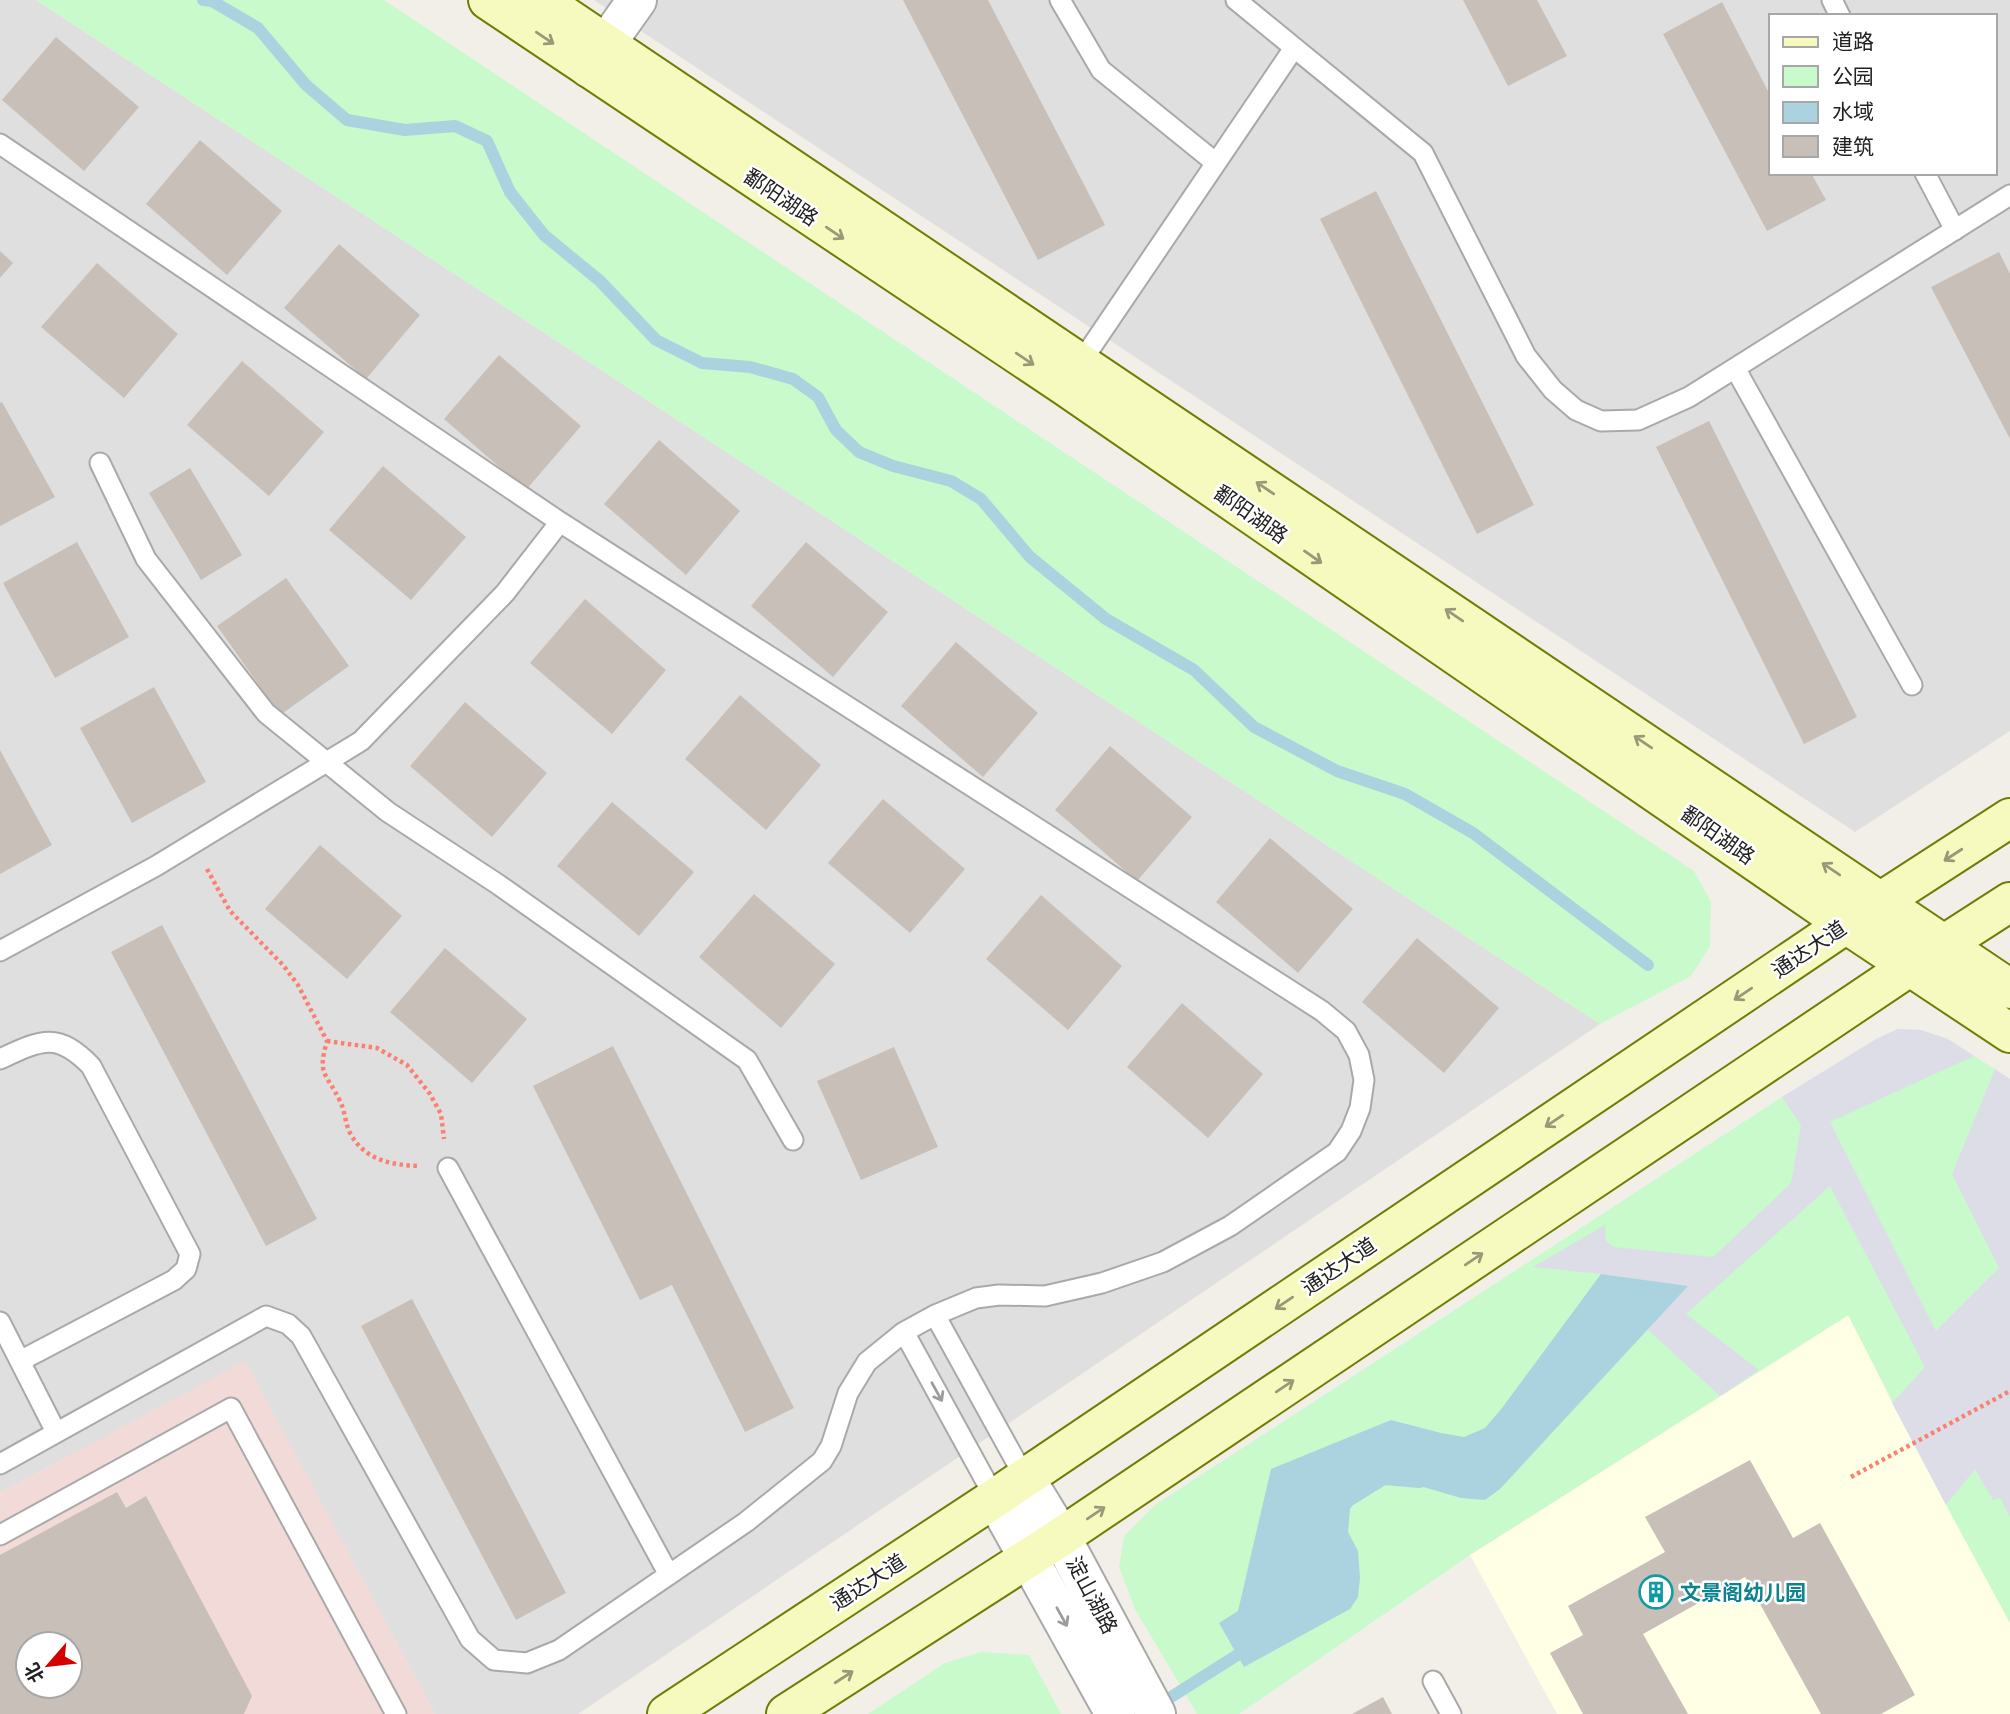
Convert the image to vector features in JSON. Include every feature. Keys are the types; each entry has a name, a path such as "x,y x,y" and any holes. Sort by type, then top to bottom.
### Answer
{"main road":[{"name":"鄱阳湖路","path":"488,0 598,56 1072,374 2010,989"},
{"name":"鄱阳湖路","path":"541,0 598,56"},
{"name":"鄱阳湖路","path":"1072,374 1846,924 2010,1033"},
{"name":"通达大道","path":"667,1714 1010,1488 1846,924 2010,818"},
{"path":"786,1714 1061,1537 1909,967 2010,902"}],"street":[{"path":"598,56 637,0"},
{"name":"淀山湖路","path":"1010,1488 1061,1537 1110,1667 1115,1714"},
{"name":"淀山湖路","path":"1010,1488 1029,1558 1110,1667 1156,1714"}],"lane":[{"path":"1060,0 1101,70 1216,163"},
{"path":"1236,0 1423,153 1526,356 1553,390 1576,410 1601,421 1638,420 1689,397 2010,195"},
{"path":"1072,374 1294,48"},
{"path":"0,144 560,522 1322,1011 1346,1031 1359,1055 1364,1080 1360,1108 1351,1130 1337,1152 1230,1226 1163,1262 1102,1283 1045,1296 976,1298 934,1315 904,1332 867,1362 848,1392 831,1446 822,1461 746,1522 669,1575 559,1650 527,1663 494,1660 470,1639 301,1336 288,1324 266,1316 0,1464"},
{"path":"1926,175 1955,230"},
{"path":"1735,368 1912,685"},
{"path":"100,463 146,559 266,713 388,812 499,885 747,1060 793,1140"},
{"path":"0,951 156,866 361,741 496,603 560,522"},
{"path":"0,1059 40,1043 59,1042 76,1050 91,1066 190,1254 187,1269 174,1280 20,1360"},
{"path":"448,1168 669,1575"},
{"path":"934,1315 1010,1488"},
{"path":"0,1322 56,1432"},
{"path":"904,1332 1010,1488"},
{"path":"0,1535 231,1408 396,1714"},
{"path":"1433,1681 1451,1714"}],"path":[{"path":"194,843 230,911 283,965 298,985 327,1041 322,1065 324,1077 341,1102 350,1132 364,1151 389,1164 448,1168 440,1114 430,1094 407,1065 377,1048 327,1041"},
{"path":"1851,1477 2010,1391"}],"shaded area":[{"path":"0,0 36,0 1600,1024 578,1714 435,1714 245,1362 0,1493"},
{"path":"594,0 2010,0 2010,731 1855,832"},
{"path":"1898,1029 1921,1030 1948,1039 1974,1056 1830,1122 1936,1331 1999,1268 1952,1174 1995,1069 2010,1079 2010,1517 2000,1498 1993,1500 1975,1469 1946,1505 1892,1403 1925,1367 1830,1186 1686,1314 1759,1370 1720,1396 1647,1329 1687,1286 1533,1267 1605,1225 1606,1241 1614,1247 1713,1257 1791,1183 1801,1125 1782,1097 1876,1039"},
{"path":"1849,1315 1892,1403 2010,1623 2010,1714 1557,1714 1470,1555"},
{"path":"245,1361 435,1714 0,1714 0,1493"}],"green space":[{"path":"36,0 384,0 1694,871 1711,902 1710,946 1691,976 1600,1024"},
{"path":"1898,1029 1921,1030 1948,1039 2010,1079 2010,1623 1848,1315 1470,1555 1239,1714 1197,1714 1135,1609 1119,1567 1124,1536 1155,1505 1782,1097 1876,1039"},
{"path":"981,1652 1029,1655 1061,1714 868,1714 945,1663"}],"water":[{"path":"1601,1274 1688,1286 1500,1489 1485,1500 1461,1498 1386,1476 1367,1483 1350,1509 1348,1532 1358,1551 1360,1578 1358,1597 1350,1609 1244,1667 1219,1623 1238,1611 1271,1469 1391,1420 1464,1437 1485,1428"}],"building":[{"path":"903,0 988,0 1105,225 1038,260"},
{"path":"1463,0 1537,0 1567,56 1508,86"},
{"path":"1722,2 1769,93 1769,175 1812,175 1826,200 1767,231 1663,34"},
{"path":"56,37 139,107 84,171 2,100"},
{"path":"200,140 282,211 227,275 146,204"},
{"path":"1376,191 1534,505 1477,534 1320,219"},
{"path":"339,244 420,315 366,379 284,308"},
{"path":"0,251 13,263 0,278"},
{"path":"1999,252 2010,274 2010,439 1931,287"},
{"path":"97,263 178,334 124,398 41,327"},
{"path":"499,355 581,426 526,490 444,419"},
{"path":"242,361 324,432 269,496 187,425"},
{"path":"2,402 55,497 0,526 0,403"},
{"path":"1709,421 1857,717 1804,744 1656,447"},
{"path":"659,440 740,511 686,575 604,504"},
{"path":"383,466 466,537 411,600 329,530"},
{"path":"190,468 242,555 201,580 149,493"},
{"path":"77,542 129,637 55,678 3,583"},
{"path":"806,542 888,612 833,677 751,606"},
{"path":"286,578 349,666 280,715 217,626"},
{"path":"585,599 666,670 612,734 530,663"},
{"path":"956,642 1038,713 983,777 901,706"},
{"path":"154,687 206,782 132,823 80,728"},
{"path":"740,695 821,765 766,830 685,759"},
{"path":"465,702 547,773 492,837 410,766"},
{"path":"1110,746 1192,817 1137,881 1055,810"},
{"path":"0,750 52,845 0,874"},
{"path":"883,799 965,869 910,933 828,863"},
{"path":"612,802 694,872 639,936 557,866"},
{"path":"1270,838 1353,909 1298,973 1216,902"},
{"path":"320,845 402,916 347,979 265,909"},
{"path":"754,894 835,964 781,1028 699,957"},
{"path":"1041,895 1122,966 1068,1030 986,959"},
{"path":"162,925 317,1219 266,1246 111,952"},
{"path":"1417,938 1499,1008 1444,1073 1362,1002"},
{"path":"445,948 527,1019 472,1083 390,1012"},
{"path":"1182,1003 1263,1074 1208,1138 1127,1067"},
{"path":"613,1046 794,1408 745,1432 672,1285 640,1300 533,1086"},
{"path":"894,1047 938,1147 861,1180 817,1081"},
{"path":"412,1299 566,1593 516,1620 361,1326"},
{"name":"文景阁幼儿园","path":"1750,1460 1793,1538 1820,1523 1915,1695 1881,1714 1821,1714 1745,1577 1643,1634 1688,1714 1583,1714 1550,1653 1583,1635 1568,1606 1665,1552 1645,1517"},
{"path":"117,1492 126,1508 146,1496 252,1696 244,1714 0,1714 0,1555"},
{"path":"1383,1697 1392,1714 1352,1714"}],"waterway":[{"path":"203,0 212,1 258,28 306,85 347,120 405,130 455,126 487,141 510,192 544,235 600,281 656,340 702,363 750,367 793,379 818,397 836,430 859,452 893,466 951,481 981,499 1030,557 1106,619 1194,670 1254,727 1337,771 1405,794 1473,833 1648,965"},
{"path":"1347,1502 1384,1479 1420,1482"},
{"path":"1157,1706 1249,1645"}],"place":[{"name":"文景阁幼儿园","path":"1656,1592"}]}
